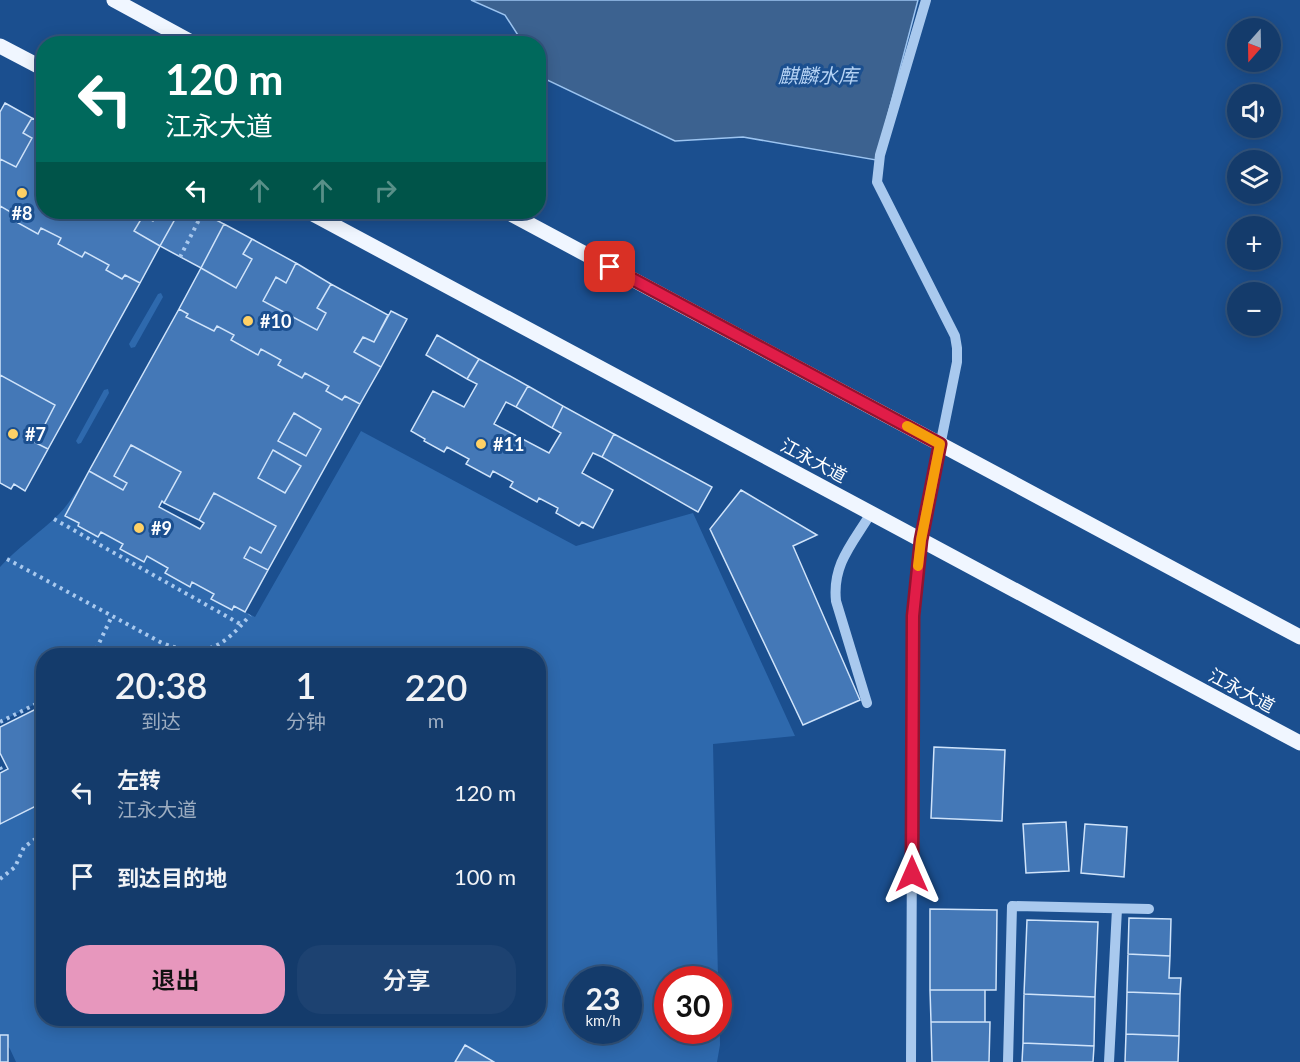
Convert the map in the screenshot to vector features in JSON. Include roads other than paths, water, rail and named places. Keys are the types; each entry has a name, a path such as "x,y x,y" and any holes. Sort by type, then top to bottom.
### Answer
{"main road":[{"path":"114,0 180,36"},
{"path":"0,46 36,65"},
{"name":"江永大道","path":"322,219 1300,743"},
{"path":"520,219 1300,637"}],"street":[{"path":"911,1062 913,616 921,540 957,362 957,348 955,336 877,182 880,155 926,0"},
{"path":"867,703 836,601 834,584 838,566 872,513"},
{"path":"1008,1062 1012,906 1149,909"},
{"path":"1109,1062 1117,909"}],"water":[{"name":"麒麟水库","path":"471,0 918,0 876,160 743,137 675,141 546,79 546,36 518,36 505,15"}],"place":[{"name":"#8","path":"22,193"},
{"name":"#10","path":"248,321"},
{"name":"#7","path":"13,434"},
{"name":"#11","path":"481,444"},
{"name":"#9","path":"139,528"}]}
